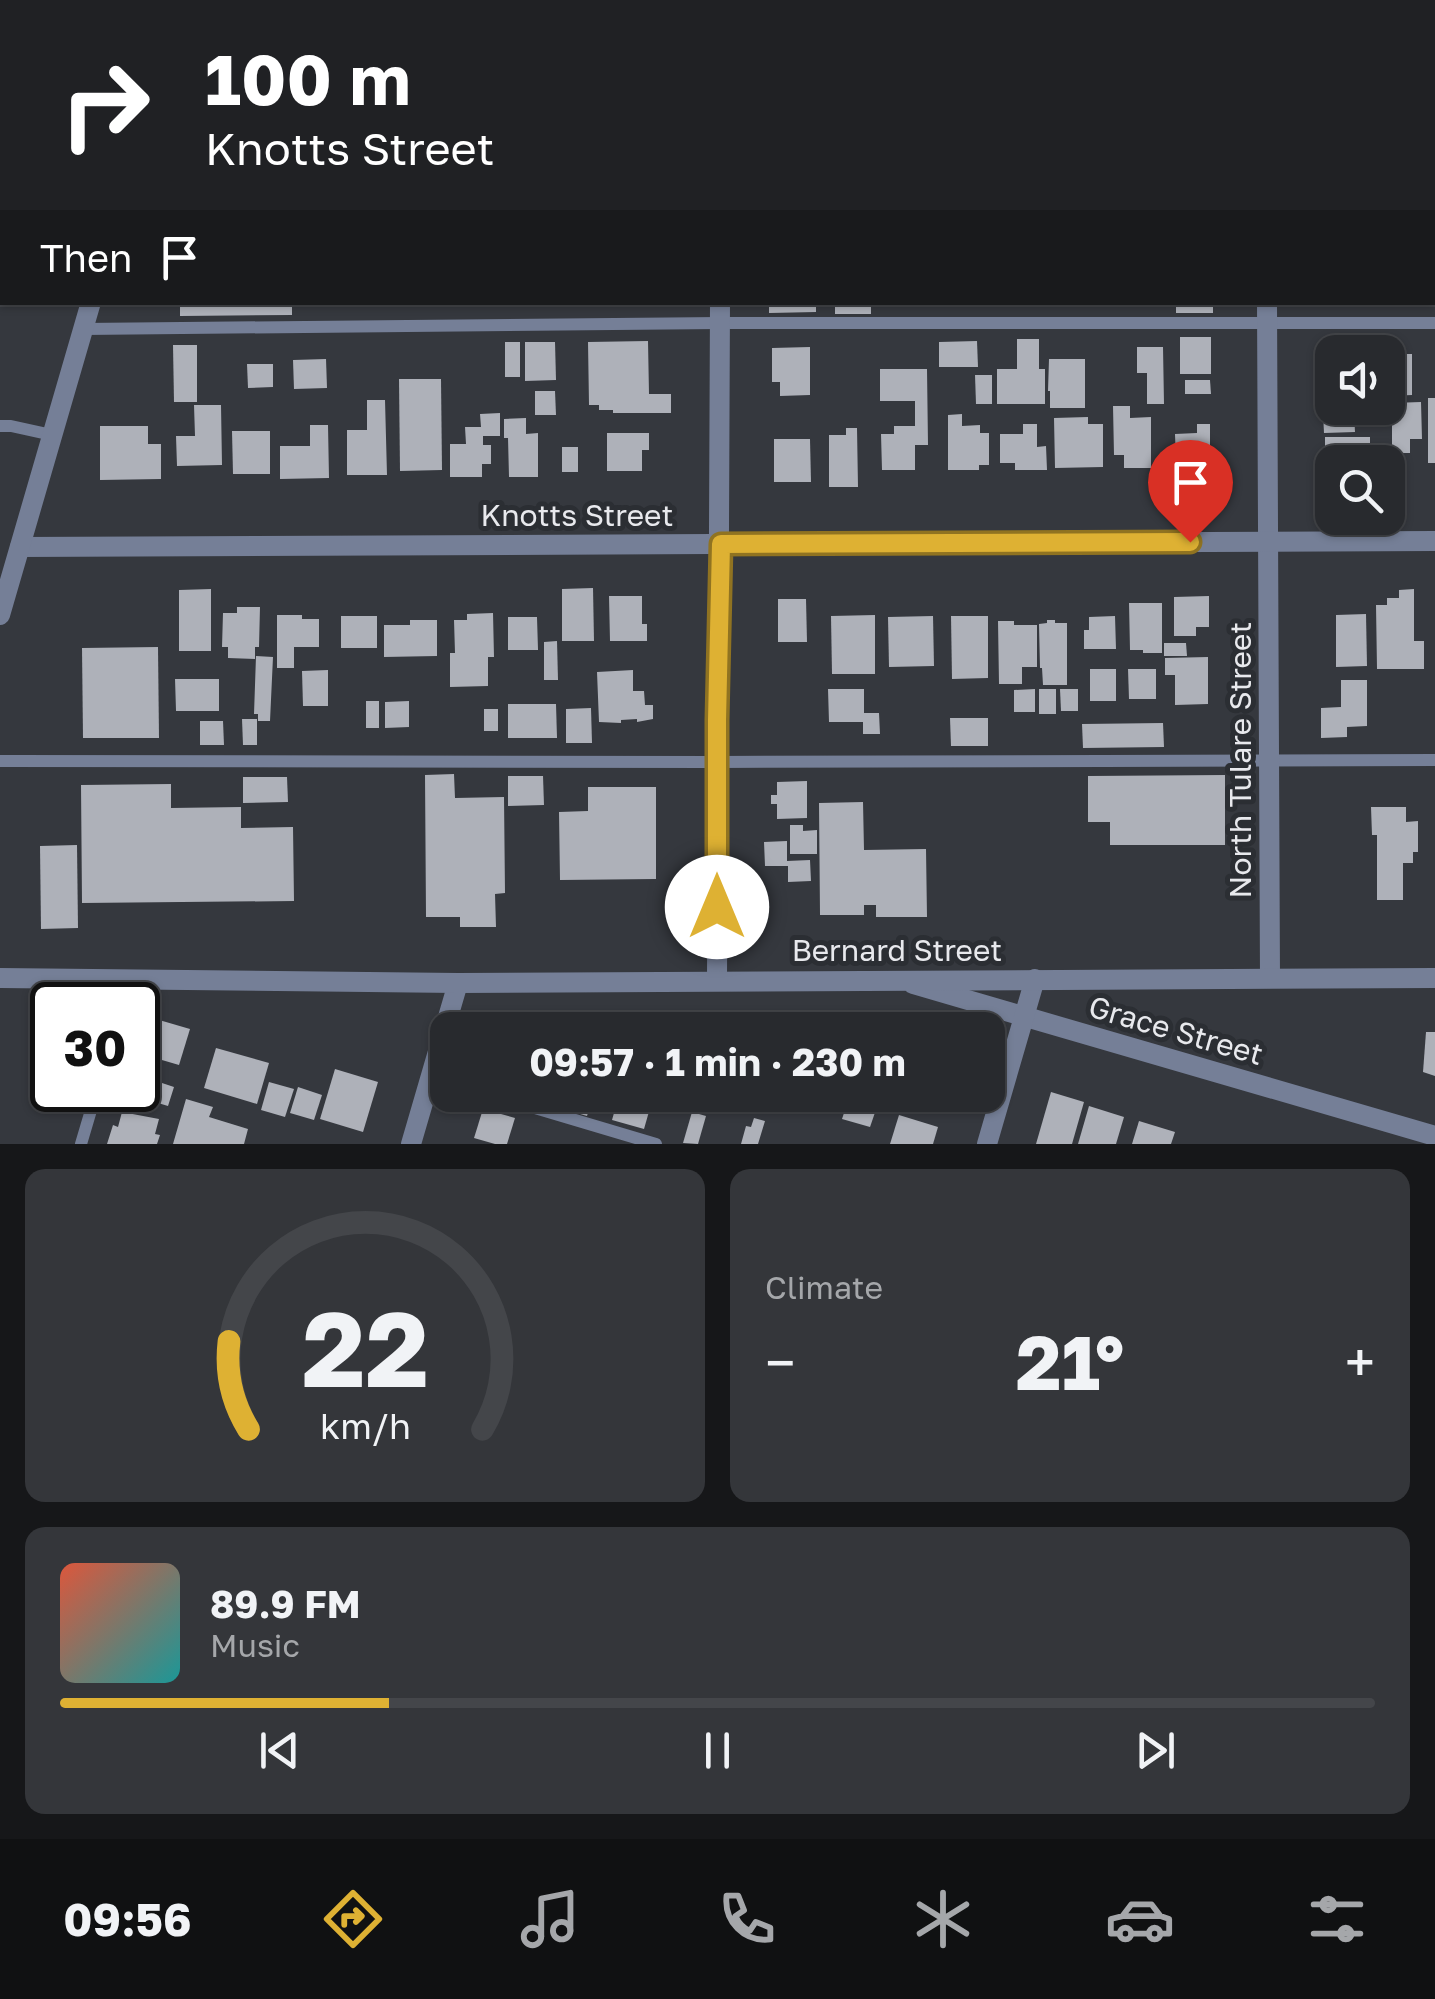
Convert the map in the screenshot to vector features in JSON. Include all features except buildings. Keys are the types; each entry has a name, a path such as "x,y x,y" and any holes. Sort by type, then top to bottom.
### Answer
{"street":[{"path":"0,615 5,578 20,547 90,305"},
{"path":"717,980 720,313"},
{"name":"North Tulare Street","path":"1268,313 1270,978"},
{"name":"Knotts Street","path":"20,547 1435,541"},
{"name":"Bernard Street","path":"0,978 458,983 1435,978"},
{"name":"Grace Street","path":"901,980 1435,1136"},
{"path":"987,1144 1036,980"},
{"path":"452,1012 458,983"},
{"path":"410,1144 430,1100"}],"lane":[{"path":"83,329 720,313 1268,313 1435,323"},
{"path":"0,426 52,435"},
{"path":"0,761 1435,760"},
{"path":"81,1144 90,1112"},
{"path":"548,1112 656,1144"}],"route":[{"path":"717,907 721,544 1190,542"}]}
